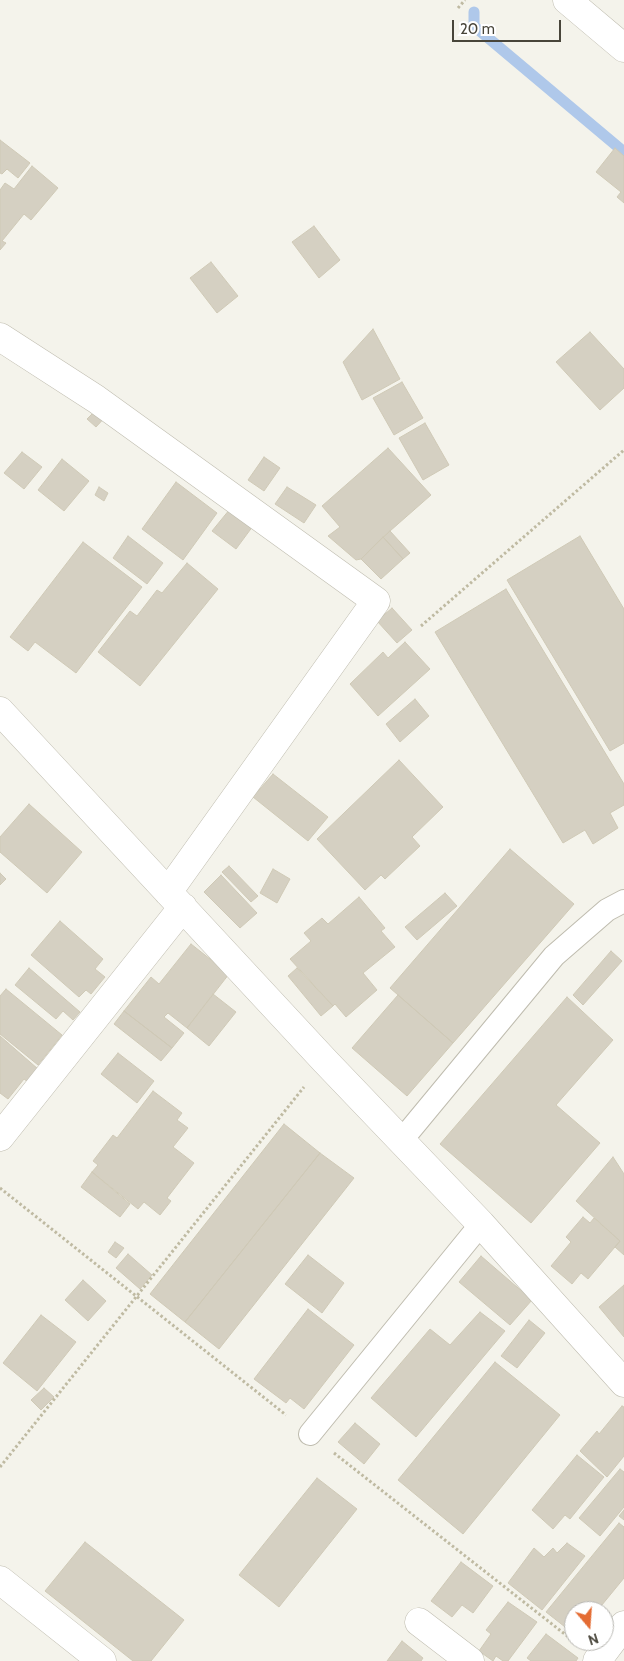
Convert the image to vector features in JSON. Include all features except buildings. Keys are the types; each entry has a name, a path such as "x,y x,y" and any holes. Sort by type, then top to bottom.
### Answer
{"street":[{"path":"567,0 624,48"},
{"path":"0,337 96,399 376,601 176,900 0,1137"},
{"path":"0,711 325,1061 481,1224 624,1383"},
{"path":"0,1580 102,1661"},
{"path":"419,1622 470,1661"},
{"path":"597,1661 624,1625"}],"lane":[{"path":"401,1141 554,956 607,910 624,901"},
{"path":"310,1434 481,1224"}],"path":[{"path":"458,8 466,0"},
{"path":"421,626 624,450"},
{"path":"0,1467 325,1061"}],"waterway":[{"path":"474,12 474,26 624,152"}]}
